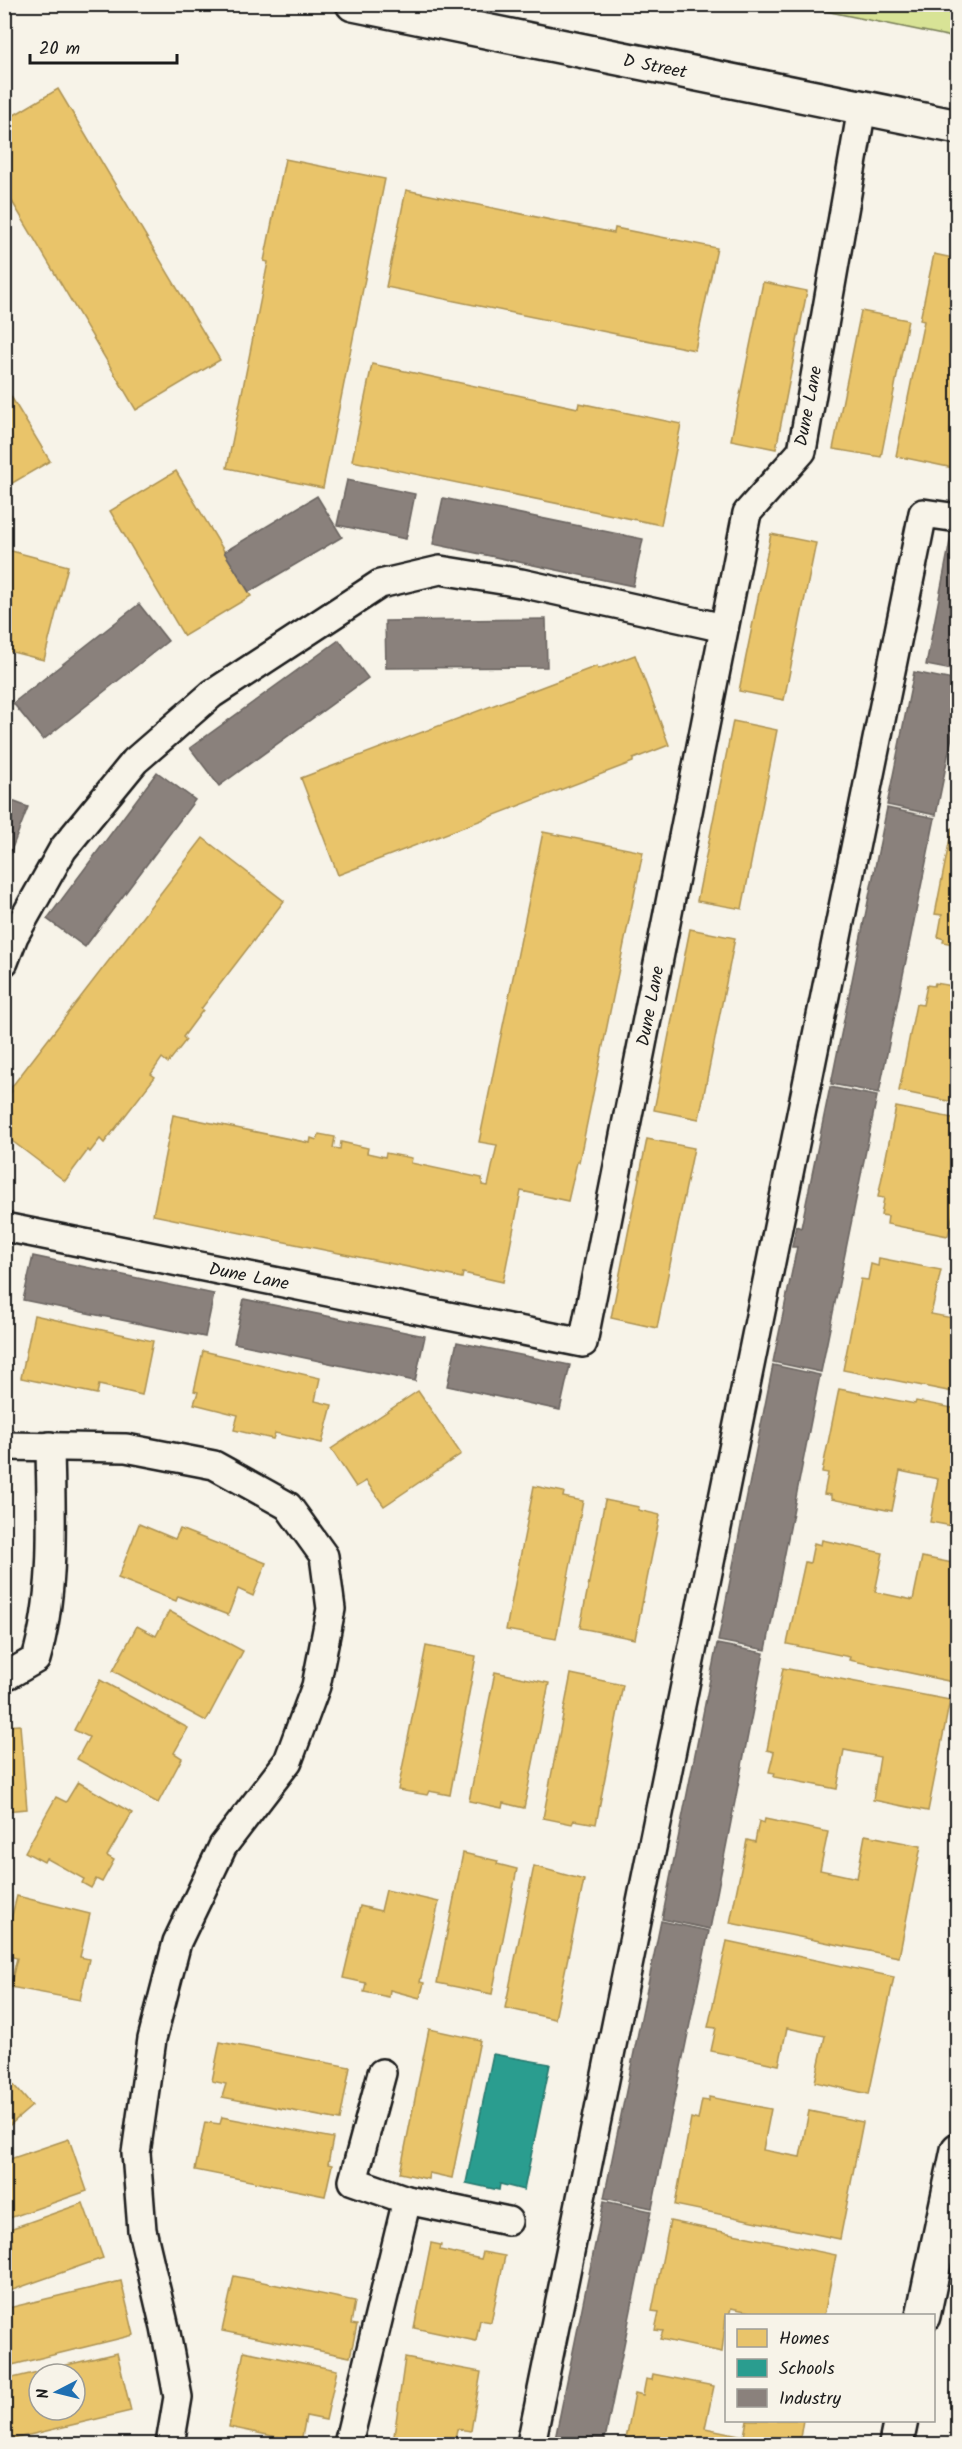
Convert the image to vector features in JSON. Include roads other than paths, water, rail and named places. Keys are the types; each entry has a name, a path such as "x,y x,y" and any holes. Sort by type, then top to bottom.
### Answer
{"street":[{"name":"D Street","path":"353,4 957,127"},
{"path":"923,2314 957,2150"},
{"path":"896,2445 901,2422"}],"lane":[{"name":"Dune Lane","path":"4,1227 583,1343 747,513 802,451 862,108"},
{"path":"531,2445 923,513 957,518"},
{"path":"4,962 14,936 63,849 135,761 212,694 380,584 440,570 521,583 724,628"},
{"path":"4,1446 126,1448 214,1465 288,1506 324,1556 330,1610 316,1686 288,1761 223,1846 177,1942 152,2040 135,2153 142,2230 165,2328 178,2397 170,2445"},
{"path":"4,1675 36,1659 45,1627 51,1542 50,1446"},
{"path":"382,2073 353,2181 407,2200 508,2221"},
{"path":"348,2445 407,2200"}]}
